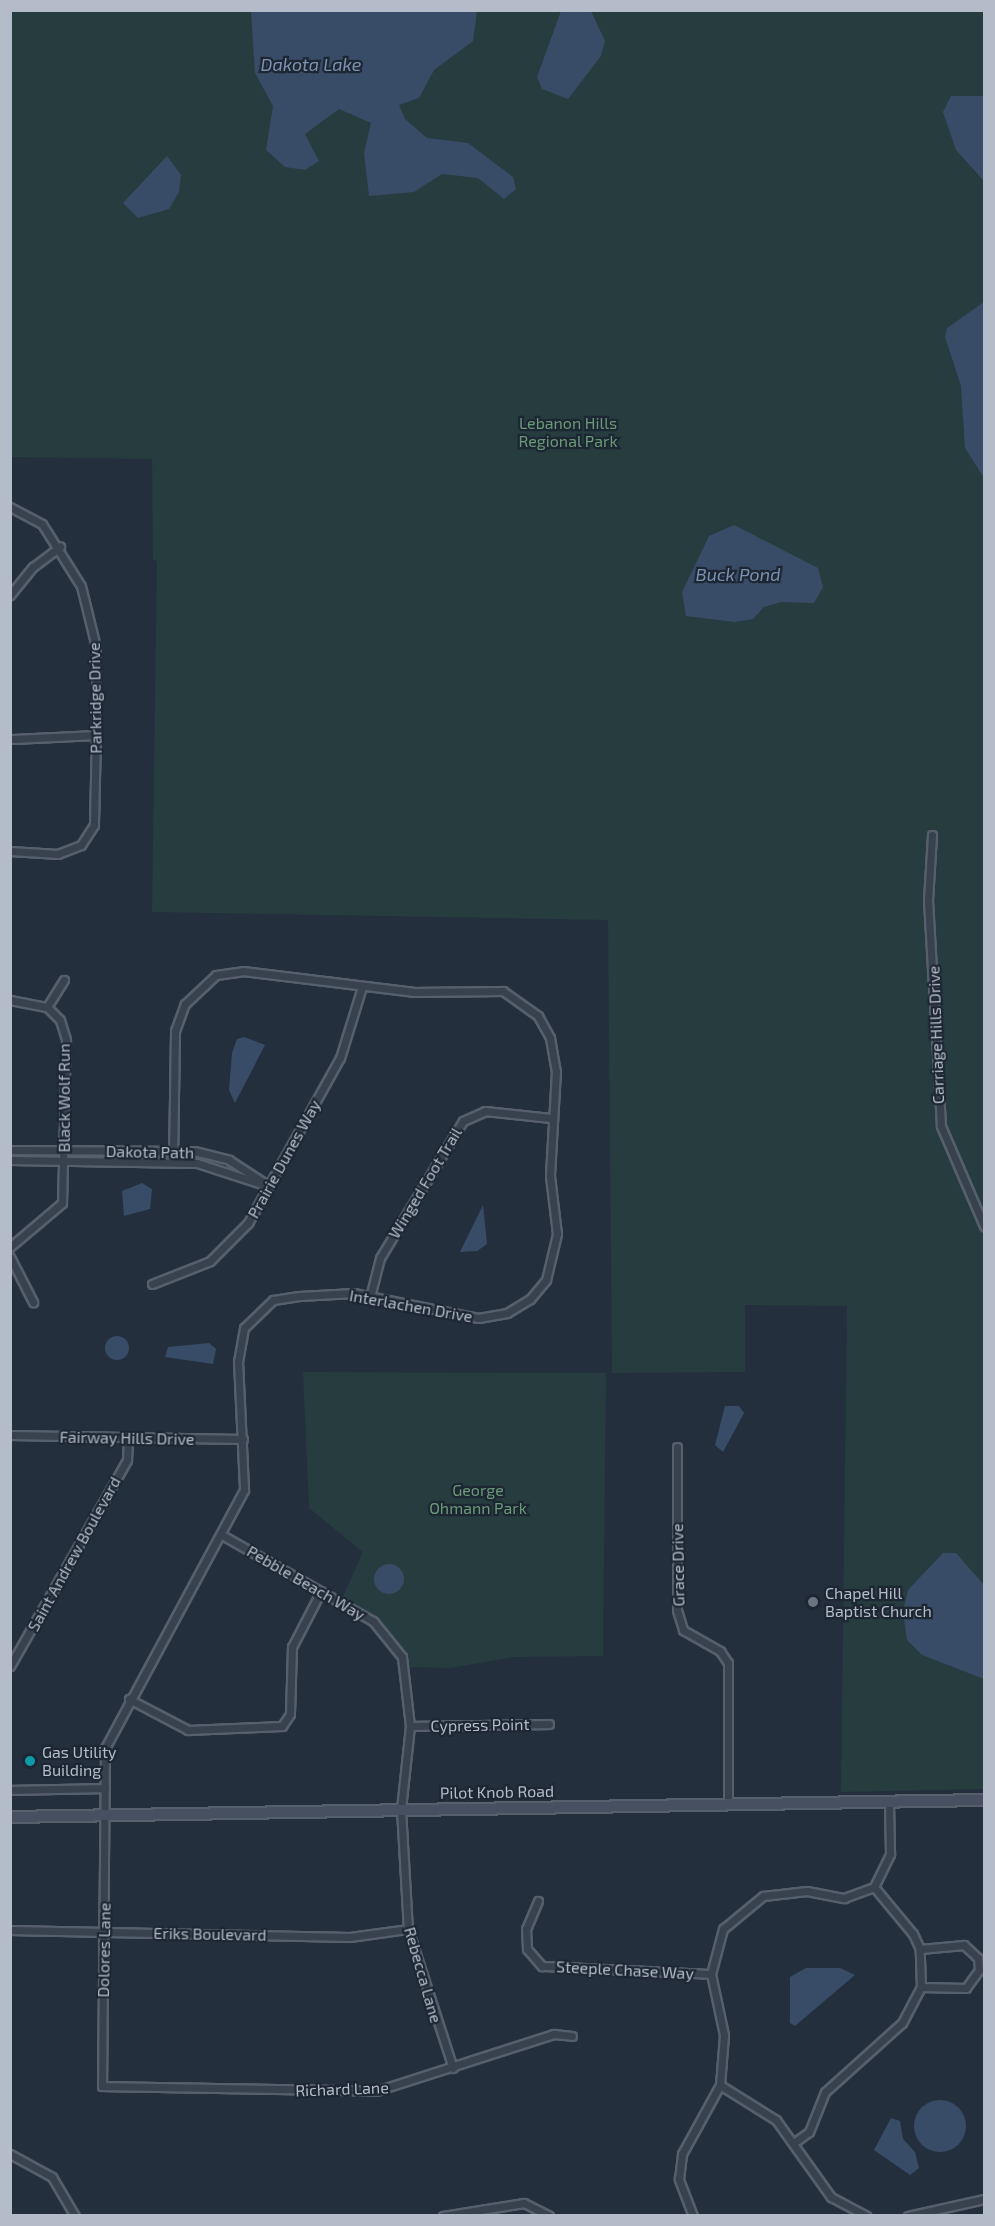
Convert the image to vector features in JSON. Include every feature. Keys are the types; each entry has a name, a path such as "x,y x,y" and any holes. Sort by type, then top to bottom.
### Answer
{"main road":[{"name":"Pilot Knob Road","path":"10,1816 984,1800"}],"street":[{"name":"Parkridge Drive","path":"10,507 42,524 60,547 93,622 96,735 94,825 81,845 58,854 10,851"},
{"path":"10,595 33,567 60,547"},
{"path":"13,739 96,735"},
{"name":"Carriage Hills Drive","path":"932,835 928,900 941,1126 984,1226"},
{"name":"Interlachen Drive","path":"104,1814 105,1748 129,1699 222,1535 244,1490 239,1344 256,1313 273,1300 299,1296 370,1297 478,1318 507,1313 530,1299 555,1258 551,1118 555,1054 538,1016 522,1003 482,987 413,992 243,971 216,975 203,984 185,1004 175,1031 172,1161"},
{"path":"10,1000 48,1006 64,980"},
{"name":"Prairie Dunes Way","path":"152,1284 210,1261 248,1223 340,1058 362,987"},
{"name":"Black Wolf Run","path":"10,1247 62,1203 66,1040 60,1020 48,1006"},
{"name":"Winged Foot Trail","path":"370,1297 380,1258 463,1121 485,1111 551,1118"},
{"name":"Dakota Path","path":"10,1150 173,1151 230,1160 269,1186"},
{"name":"Dakota Path","path":"10,1160 172,1161 220,1168 269,1186"},
{"path":"10,1257 33,1302"},
{"name":"Fairway Hills Drive","path":"10,1435 243,1439"},
{"name":"Saint Andrew Boulevard","path":"10,1666 127,1460 128,1438"},
{"name":"Grace Drive","path":"677,1447 677,1610 683,1630 720,1651 728,1663 728,1804"},
{"name":"Pebble Beach Way","path":"222,1535 373,1621 396,1644 408,1677 410,1726 401,1809"},
{"path":"129,1699 188,1730 282,1726 290,1714 292,1647 321,1591"},
{"name":"Cypress Point","path":"410,1726 549,1724"},
{"path":"10,1790 105,1788"},
{"path":"693,2216 679,2179 682,2154 720,2085 724,2036 711,1974 723,1929 763,1896 797,1891 844,1898 874,1887 890,1854 889,1801"},
{"name":"Rebecca Lane","path":"401,1809 408,1929 453,2068"},
{"name":"Dolores Lane","path":"102,2086 105,1932 104,1814"},
{"path":"795,2142 809,2132 825,2092 902,2023 921,1987 920,1949 874,1887"},
{"name":"Steeple Chase Way","path":"538,1901 526,1929 526,1949 542,1966 711,1974"},
{"name":"Eriks Boulevard","path":"10,1930 350,1937 408,1929"},
{"path":"920,1949 964,1945 978,1958 979,1970 966,1988 921,1987"},
{"name":"Richard Lane","path":"102,2086 376,2091 554,2034 572,2036"},
{"path":"720,2085 776,2120 795,2142 831,2197 866,2216"},
{"path":"10,2154 52,2177 75,2216"},
{"path":"908,2216 984,2199"},
{"path":"443,2216 524,2203 539,2206 549,2216"}],"green space":[{"name":"Lebanon Hills Regional Park","path":"11,11 984,11 984,1789 841,1792 847,1306 745,1305 745,1372 612,1373 608,920 152,912 157,561 153,560 152,459 11,457"},
{"name":"George Ohmann Park","path":"303,1372 606,1373 603,1656 514,1657 451,1668 404,1667 391,1638 341,1601 363,1552 309,1508"}],"water":[{"name":"Dakota Lake","path":"251,11 477,11 473,41 434,70 419,98 399,105 405,119 427,138 468,143 513,177 516,189 504,199 478,178 442,174 414,192 369,196 364,153 371,123 339,109 305,134 319,161 305,170 285,167 266,150 273,106 255,73"},
{"path":"561,11 591,11 605,41 601,56 568,99 542,89 537,77"},
{"path":"951,96 984,96 984,181 956,150 943,112"},
{"path":"167,156 181,175 179,192 169,209 138,218 123,203"},
{"path":"984,302 984,478 965,448 961,386 945,337 947,328"},
{"name":"Buck Pond","path":"734,525 818,568 823,587 814,603 781,602 764,607 753,619 735,622 686,616 682,592 709,536"},
{"path":"244,1037 265,1045 235,1103 229,1090 232,1053 237,1039"},
{"path":"142,1183 152,1189 150,1209 124,1216 122,1191"},
{"path":"483,1205 487,1244 477,1251 460,1252"},
{"path":"117,1336 126,1339 129,1348 126,1357 117,1360 108,1357 105,1348 108,1339"},
{"path":"209,1343 216,1349 213,1364 165,1357 168,1347"},
{"path":"725,1406 739,1406 744,1413 723,1452 715,1445"},
{"path":"943,1553 956,1553 984,1585 984,1679 922,1655 907,1640 903,1612 908,1590"},
{"path":"389,1564 400,1568 404,1579 400,1590 389,1594 378,1590 374,1579 378,1568"},
{"path":"806,1968 840,1968 855,1975 795,2026 790,2023 790,1977"},
{"path":"935,2100 945,2100 959,2107 966,2126 959,2145 945,2152 935,2152 925,2148 918,2141 914,2131 914,2121 918,2111 925,2104"},
{"path":"891,2118 900,2121 903,2139 915,2152 919,2168 910,2175 874,2150"}],"place":[{"name":"Chapel Hill Baptist Church","path":"813,1602"},
{"name":"Gas Utility Building","path":"30,1761"}]}
